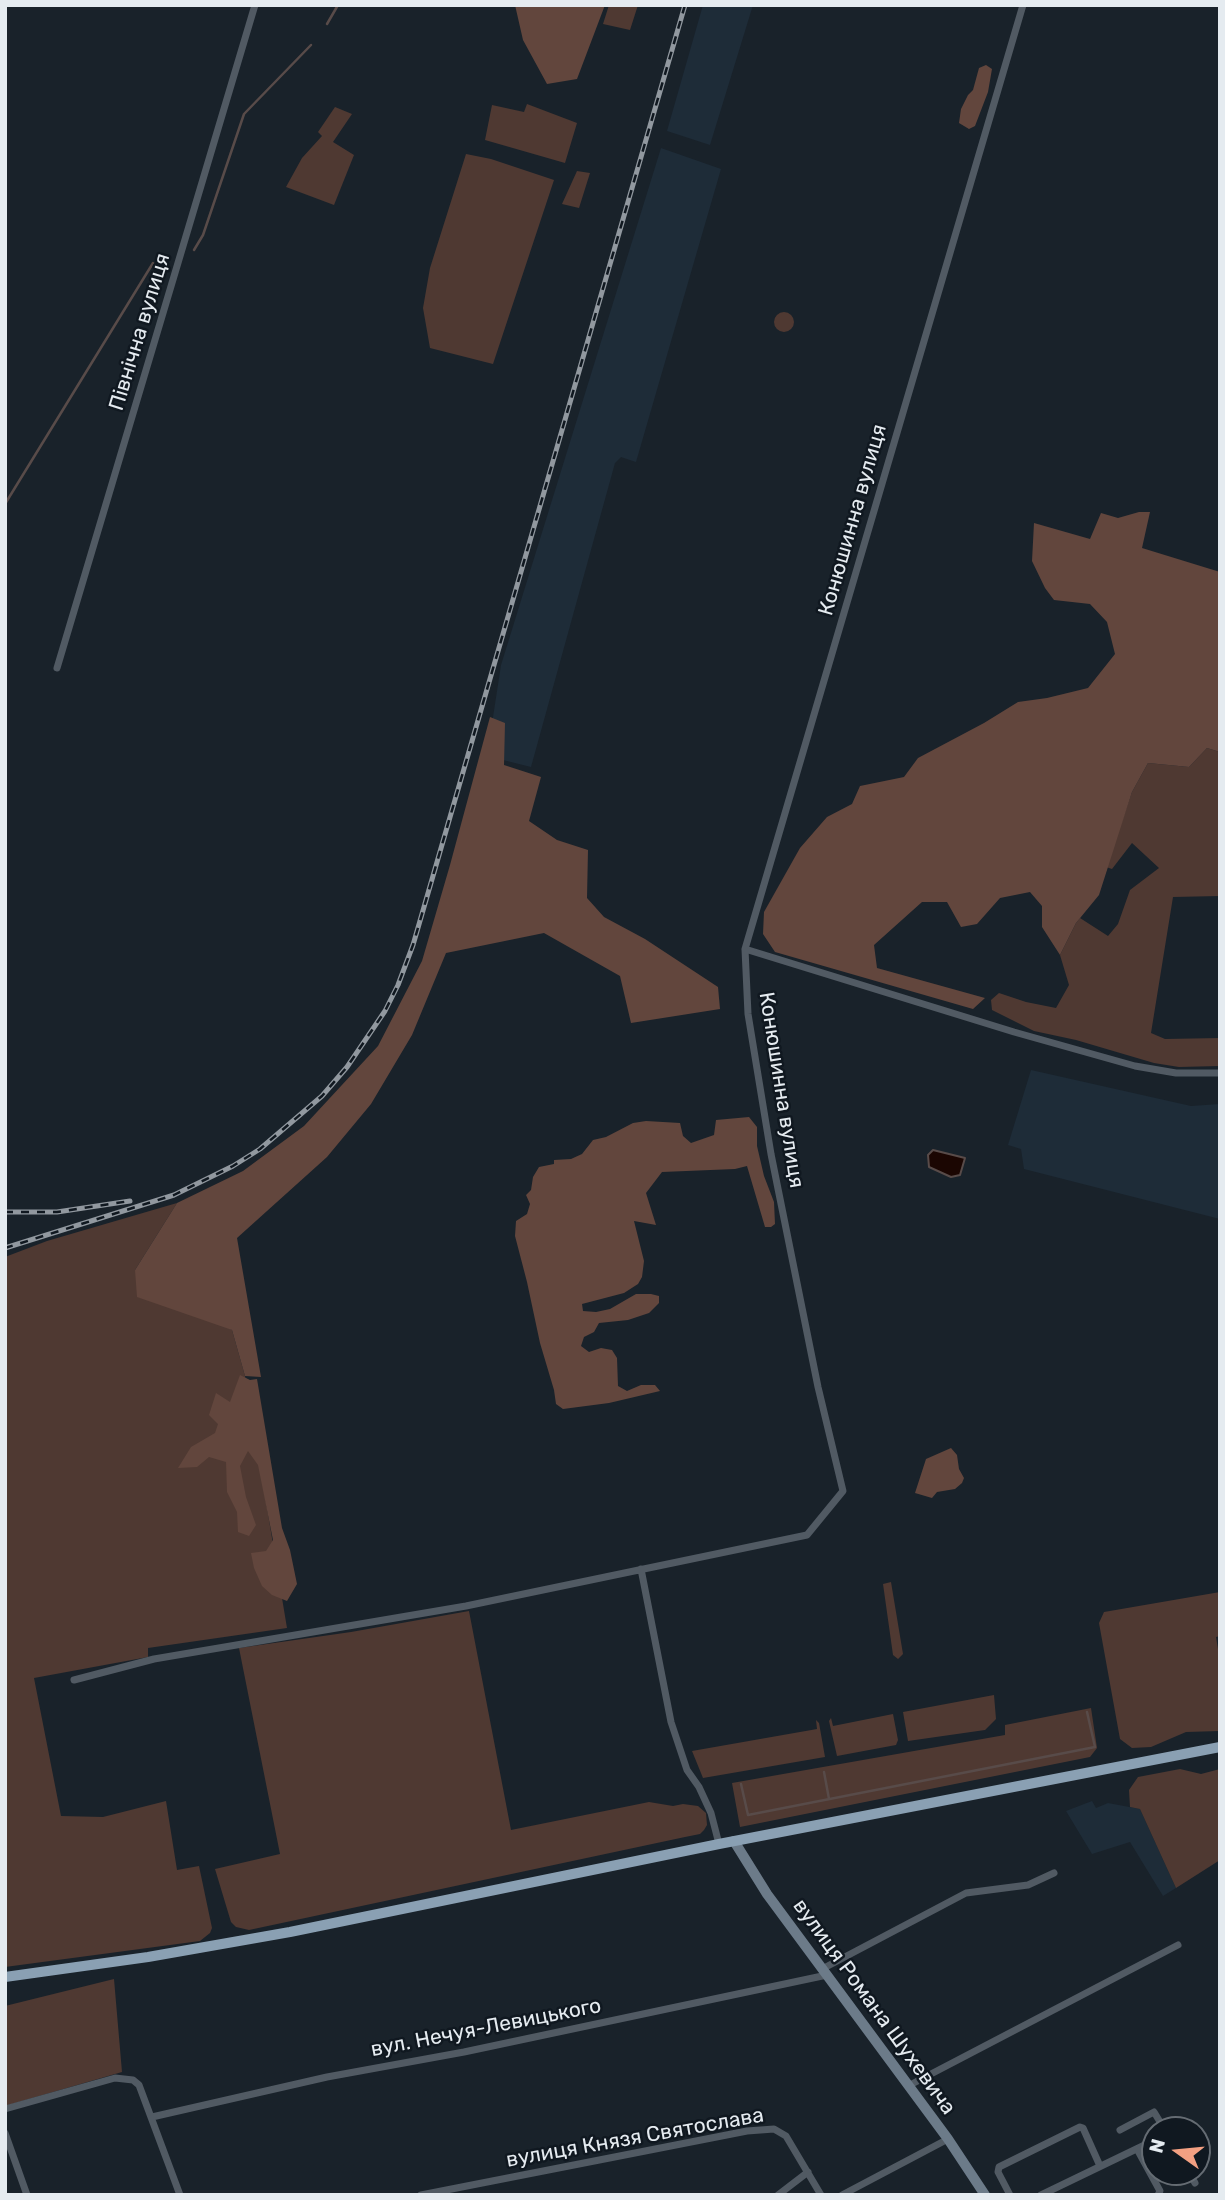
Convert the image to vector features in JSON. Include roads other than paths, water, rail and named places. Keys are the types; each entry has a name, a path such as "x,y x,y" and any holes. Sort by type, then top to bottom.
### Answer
{"highway":[{"path":"5,1977 135,1959 290,1932 734,1841 1220,1747"}],"main road":[{"name":"вулиця Романа Шухевича","path":"734,1841 767,1894 948,2139 985,2195"}],"street":[{"name":"Північна вулиця","path":"57,668 255,5"},
{"name":"Конюшинна вулиця","path":"641,1569 807,1535 843,1491 818,1387 771,1154 748,1014 745,949 1023,5"},
{"path":"745,949 1135,1066 1176,1073 1220,1073"},
{"path":"74,1680 154,1659 466,1606 641,1569 671,1722 687,1770 711,1812 719,1844"},
{"name":"вул. Нечуя-Левицького","path":"152,2117 327,2077 464,2052 824,1972 966,1893 1028,1885 1054,1873"},
{"path":"908,2086 1178,1945"},
{"path":"5,2109 115,2078 133,2080 139,2085 180,2195"},
{"path":"1119,2130 1141,2119"},
{"path":"1010,2195 998,2172 999,2167 1080,2127 1083,2128 1100,2166"},
{"name":"вулиця Князя Святослава","path":"421,2195 774,2129 782,2133 821,2195"},
{"path":"5,2133 27,2195"},
{"path":"842,2195 948,2139"},
{"path":"1041,2195 1141,2146"},
{"path":"1137,2148 1160,2192 1158,2195"},
{"path":"778,2195 808,2172"}],"waterway":[{"path":"327,24 338,5"},
{"path":"194,250 203,235 244,114 311,45"},
{"path":"5,504 153,263"},
{"path":"741,1784 748,1815 1095,1747 1087,1712"},
{"path":"824,1772 829,1799"}],"railway":[{"path":"5,1248 174,1195 233,1166 260,1149 322,1096 347,1067 385,1011 413,945 685,5"},
{"path":"5,1212 57,1212 130,1201"}]}
